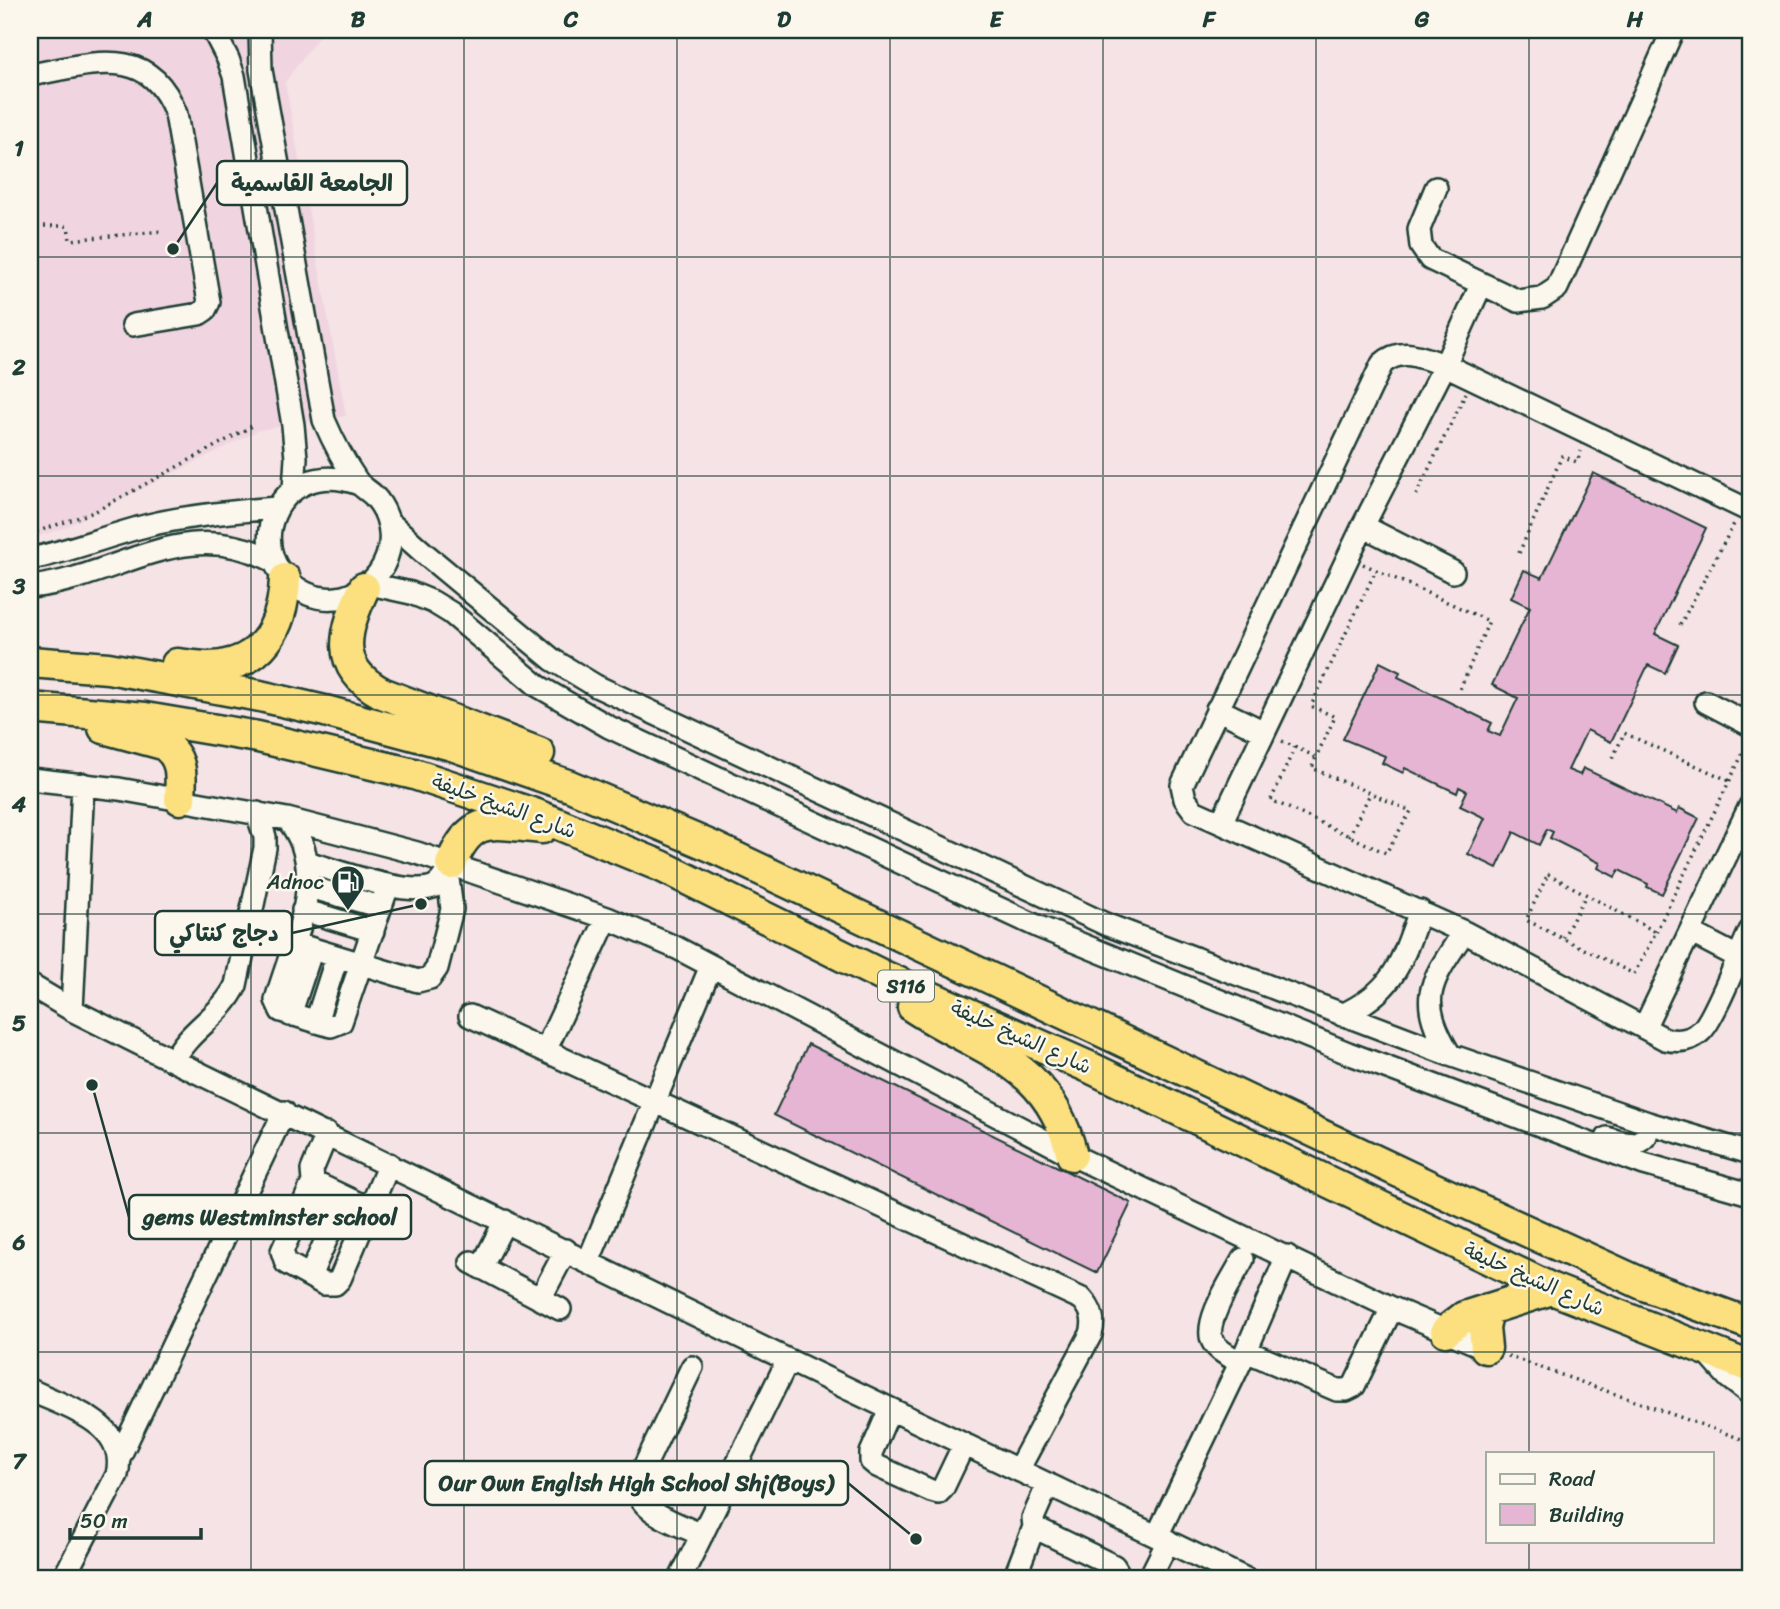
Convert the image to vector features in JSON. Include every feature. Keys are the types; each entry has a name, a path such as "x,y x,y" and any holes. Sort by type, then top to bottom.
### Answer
{"highway":[{"path":"107,668 150,662 210,667 231,664 251,655 267,640 278,622 284,601 280,570"},
{"path":"367,586 346,634 349,658 362,679 382,693 550,759 608,801"},
{"name":"شارع الشيخ خليفة","path":"30,662 107,668 260,696 389,727 492,758 608,801 775,876 1431,1187 1622,1274 1750,1324"},
{"name":"شارع الشيخ خليفة","path":"30,708 201,726 315,750 454,787 574,830 661,866 881,975 1089,1068 1552,1289 1706,1352 1750,1367"},
{"path":"79,714 107,730 155,742 171,749 180,764 180,799"},
{"path":"449,867 462,839 469,832 487,825 574,830"},
{"path":"881,975 888,986 908,1004 997,1054 1031,1078 1056,1111 1065,1129 1072,1155"},
{"path":"1446,1331 1458,1319 1552,1289"},
{"path":"1486,1348 1484,1328 1488,1309"}],"street":[{"path":"213,30 234,76 293,425 296,458 294,489"},
{"path":"30,587 84,576 150,552 208,542 254,550 280,570 298,589 314,597 331,599 348,596 367,586 381,571 388,555 391,538 388,521 377,500 359,484 324,420 261,70 260,30"},
{"path":"1436,188 1419,229 1421,246 1430,259 1511,299 1524,302 1542,299 1557,288 1673,30"},
{"path":"30,75 107,62 126,64 144,70 158,81 170,96 176,114 209,302 199,314 133,325"},
{"path":"1221,823 1363,526 1445,365 1481,285"},
{"path":"1746,509 1445,365 1404,353 1395,354 1382,364 1182,785 1188,806 1194,811 1464,932 1644,1028 1674,1041 1692,1038 1706,1026 1750,931"},
{"path":"280,570 270,543 270,526 277,508 294,489 309,481 326,477 343,478 359,484"},
{"path":"30,559 81,547 134,529 184,518 277,508"},
{"path":"388,521 553,660 596,686 1105,924 1450,1055 1648,1124 1750,1153"},
{"path":"1363,526 1453,572"},
{"path":"367,586 411,593 433,602 538,686 609,727 1040,927 1348,1053 1644,1164 1750,1194"},
{"path":"1706,702 1750,725"},
{"path":"1217,709 1264,732"},
{"path":"30,779 180,799 287,819 384,843 607,918 711,966 1072,1155 1391,1308 1486,1348"},
{"path":"72,1010 83,785"},
{"path":"1644,1028 1750,806"},
{"path":"174,1060 186,1042 225,1005 240,975 265,848 265,837 257,813"},
{"path":"287,819 300,839 307,862 309,887 303,910 302,946 276,1000 278,1008 290,1015 331,1026 341,1022 388,886"},
{"path":"307,862 388,886 430,888 442,881 449,867"},
{"path":"302,946 418,981 430,978 434,974 452,909 449,867"},
{"path":"309,887 381,907"},
{"path":"303,910 373,930"},
{"path":"1040,927 1037,918 1046,911 1105,924"},
{"path":"1342,1015 1376,996 1394,975 1402,961 1420,911"},
{"path":"545,1051 607,918"},
{"path":"1450,1055 1433,1024 1430,991 1436,975 1464,932"},
{"path":"1690,932 1738,957"},
{"path":"316,1022 337,957"},
{"path":"588,1262 711,966"},
{"path":"30,985 72,1010 174,1060 1162,1539 1215,1573 1246,1579"},
{"path":"470,1016 1082,1299 1093,1319 1091,1334 1018,1470"},
{"path":"63,1579 117,1475 119,1458 284,1112"},
{"path":"1540,1125 1575,1129 1630,1144 1642,1141 1648,1124"},
{"path":"327,1133 312,1170 313,1182 282,1251 286,1263 306,1274 328,1285 338,1282 389,1164"},
{"path":"313,1182 370,1209"},
{"path":"306,1274 334,1213"},
{"path":"505,1221 476,1265 560,1309"},
{"path":"540,1298 565,1250"},
{"path":"1149,1579 1162,1539 1287,1256"},
{"path":"1243,1259 1213,1318 1211,1339 1220,1351 1243,1356 1337,1390 1346,1390 1354,1385 1391,1308"},
{"path":"1706,1352 1729,1378 1750,1394"},
{"path":"680,1579 788,1360"},
{"path":"692,1367 638,1480 637,1491 641,1502 650,1509 702,1535"},
{"path":"30,1390 99,1424 111,1435 119,1458"},
{"path":"890,1409 870,1457 874,1464 934,1493 943,1488 964,1444"},
{"path":"1014,1579 1034,1527 1033,1518 1048,1484"},
{"path":"1034,1527 1114,1566 1117,1571 1115,1579"}],"path":[{"path":"30,226 68,226 70,240 162,231"},
{"path":"1416,495 1474,378"},
{"path":"30,534 94,512 256,424"},
{"path":"1519,553 1562,456 1577,462 1588,433"},
{"path":"1680,625 1746,509"},
{"path":"1348,558 1489,621 1460,689"},
{"path":"1295,747 1271,800 1386,853 1411,811 1312,768 1335,717 1311,706 1376,570"},
{"path":"1264,732 1317,757"},
{"path":"1612,758 1623,733 1730,782"},
{"path":"1656,932 1548,874 1526,920 1634,974 1656,932 1745,751 1750,753"},
{"path":"1349,836 1370,794"},
{"path":"1563,938 1586,895"},
{"path":"1486,1348 1750,1442"}],"shaded area":[{"path":"30,30 323,30 285,82 346,416 259,430 66,527 30,539"}],"building":[{"path":"1593,473 1706,528 1655,634 1678,645 1665,673 1648,665 1611,742 1587,730 1568,770 1580,775 1583,768 1677,813 1679,808 1699,818 1662,894 1619,870 1615,877 1598,868 1600,863 1550,838 1553,832 1547,829 1539,845 1514,832 1497,868 1468,854 1485,818 1460,806 1467,791 1459,787 1457,793 1405,768 1403,773 1382,763 1385,756 1343,739 1380,662 1400,672 1398,677 1492,723 1488,731 1500,736 1518,698 1492,685 1530,607 1511,598 1524,570 1542,578"},
{"path":"808,1044 1131,1203 1097,1273 774,1115"}],"place":[{"name":"الجامعة القاسمية","path":"173,249"},
{"name":"دجاج كنتاكي","path":"421,904"},
{"name":"Adnoc","path":"348,912"},
{"name":"gems Westminster school","path":"92,1085"},
{"name":"Our Own English High School Shj(Boys)","path":"916,1539"}]}
